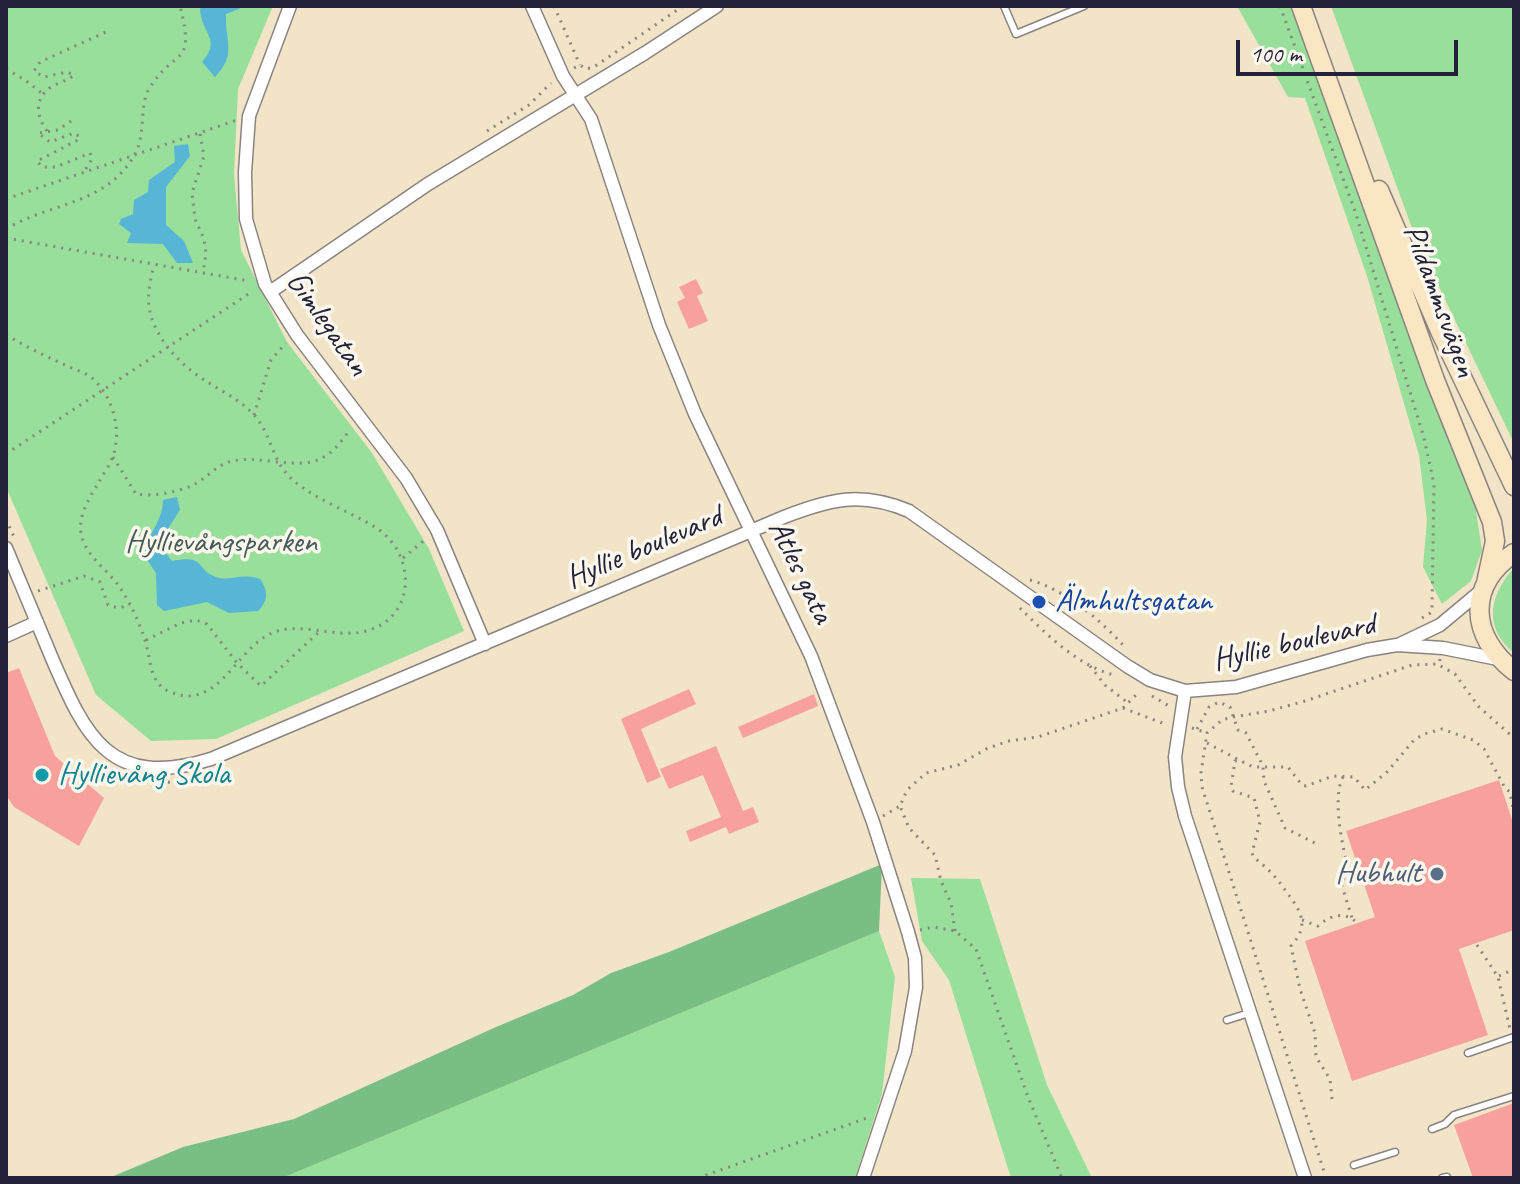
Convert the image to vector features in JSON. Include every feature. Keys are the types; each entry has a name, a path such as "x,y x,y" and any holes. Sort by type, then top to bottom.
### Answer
{"main road":[{"name":"Pildammsvägen","path":"1301,6 1435,380 1492,522 1495,541 1484,587 1480,623 1498,659 1514,671"},
{"name":"Pildammsvägen","path":"1313,39 1440,331 1514,486"},
{"path":"1484,587 1497,566 1514,553"}],"street":[{"name":"Gimlegatan","path":"290,6 249,116 246,219 267,288 297,335 406,478 437,530 485,644"},
{"name":"Atles gata","path":"532,6 563,76 591,119 659,325 695,414 811,656 873,822 908,932 915,958 916,987 905,1051 863,1178"},
{"path":"267,288 428,184 576,96 717,6"},
{"name":"Hyllie boulevard","path":"11,546 37,622 84,726 105,750 118,759 141,767 173,769 211,759 814,506 855,498 888,503 931,524 1146,685 1185,691 1236,687 1367,650 1397,645 1443,648 1498,659"},
{"name":"Hyllie boulevard","path":"1397,645 1440,625 1484,587"},
{"path":"6,636 37,622"},
{"path":"1185,691 1175,757 1185,816 1305,1178"}],"lane":[{"path":"1004,6 1016,34 1084,6"},
{"path":"1227,1020 1249,1013"},
{"path":"1468,1053 1512,1037"},
{"path":"1432,1129 1445,1124 1454,1115 1514,1096"},
{"path":"1354,1165 1395,1152"}],"path":[{"path":"6,229 24,218 102,191 119,178 136,153 142,136 146,95 152,84 186,49 187,34 180,6"},
{"path":"554,6 580,65 586,69 594,67 683,6"},
{"path":"1280,6 1356,214 1424,438 1434,484 1435,528 1431,576"},
{"path":"47,131 39,121 37,110 43,94 74,75 67,72 44,77 34,71 40,62 106,32"},
{"path":"6,69 43,94"},
{"path":"6,199 249,116"},
{"path":"71,121 58,130 38,133 50,142 74,133 80,137 37,161 42,167 56,167 90,153 92,159 85,170"},
{"path":"200,134 204,156 192,193 195,219 204,239 206,253 203,273"},
{"path":"6,238 203,273 267,288"},
{"path":"6,335 91,377 103,391 113,411 117,438 113,457 82,513 80,531 89,552 118,585 130,605 145,640 156,682 168,692 185,696 207,692 224,679 265,636 275,631 364,632 383,622 396,610 407,581 403,558 394,542 381,531 299,486 277,460 264,429 254,415 233,397 189,370 169,348 149,306 154,265"},
{"path":"254,415 271,360 297,335"},
{"path":"113,457 136,494 147,496 192,486 215,468 232,461 299,463 318,460 343,440 360,415"},
{"path":"6,519 11,546"},
{"path":"403,558 437,530"},
{"path":"26,594 84,576 100,582 108,605 118,608 130,605"},
{"path":"1026,579 1050,586 1105,625 1132,656"},
{"path":"1013,600 1038,627 1090,666 1105,685 1128,703"},
{"path":"1421,618 1432,612"},
{"path":"145,640 181,623 196,620 207,624 237,663 261,686 319,632"},
{"path":"1326,1178 1202,787 1205,742 1207,733 1222,720 1305,701 1412,665 1439,665"},
{"path":"1090,666 1118,676"},
{"path":"873,822 900,806 907,790 926,773 958,765 988,748 1009,741 1038,737 1123,708 1146,685 1183,715"},
{"path":"1197,729 1209,707 1219,702 1230,707 1238,730 1246,733 1263,766 1264,781 1285,828 1317,844"},
{"path":"1123,708 1178,729 1197,729 1207,733"},
{"path":"1205,742 1253,767 1288,767 1302,785 1333,776 1354,777 1365,790 1387,772 1414,740 1442,729 1473,740 1484,749 1510,792 1514,813"},
{"path":"1239,760 1235,761 1231,787 1233,791 1254,798 1260,822 1252,853 1254,858 1281,881 1299,907 1302,920 1299,937 1291,946 1300,989 1315,1033 1316,1057 1330,1079 1332,1099"},
{"path":"141,767 148,783 178,782 206,774"},
{"path":"1302,920 1318,926 1327,918 1341,915 1354,919 1341,883 1349,870 1341,843 1337,797 1343,777"},
{"path":"900,806 909,828 935,855 941,881 951,903 955,931"},
{"path":"908,932 934,927 955,931 976,949 1023,1086 1062,1178"},
{"path":"1477,945 1498,977 1512,1037"},
{"path":"1498,977 1514,969"},
{"path":"698,1178 864,1118 884,1117"}],"green space":[{"name":"Hyllievångsparken","path":"6,6 273,6 238,89 234,174 241,250 287,342 372,453 429,549 464,631 216,739 151,741 96,695 6,487"},
{"path":"1237,6 1290,6 1475,505 1482,550 1471,581 1442,604 1423,567 1427,520 1419,455 1367,276 1305,98 1288,97"},
{"path":"1331,6 1514,6 1514,443 1416,239"},
{"path":"1514,568 1514,653 1497,633 1493,611 1499,589"},
{"path":"882,864 879,931 282,1178 109,1178 183,1147 294,1119 573,995 611,973"},
{"path":"911,878 980,879 1047,1085 1092,1178 1011,1178 949,980 922,941"},
{"path":"879,931 895,977 882,1094 855,1178 282,1178"}],"water":[{"path":"200,6 246,6 226,14 228,54 215,77 202,62 211,41 203,24"},
{"path":"188,144 190,156 166,187 166,225 184,241 193,263 177,263 163,244 127,243 131,233 119,224 121,219 133,214 134,200 148,192 149,180 175,162 174,146"},
{"path":"177,497 180,510 169,527 165,552 172,561 196,561 216,577 247,576 260,579 266,595 258,611 229,613 207,602 164,611 157,605 156,573 144,555 163,500"}],"building":[{"path":"696,279 703,293 697,296 708,321 689,329 677,302 685,298 679,287"},
{"name":"Hyllievång Skola","path":"19,668 55,756 104,798 79,846 14,807 6,795 6,673"},
{"path":"689,689 696,704 641,729 661,777 647,783 621,719"},
{"path":"814,694 818,706 743,738 738,727"},
{"path":"716,746 743,811 753,807 759,822 729,834 726,827 690,842 686,831 721,817 703,775 669,789 660,769"},
{"path":"1499,780 1514,826 1514,930 1459,949 1488,1035 1352,1081 1305,941 1375,917 1346,831"},
{"path":"1514,1103 1514,1178 1473,1178 1454,1125"}],"place":[{"name":"Älmhultsgatan","path":"1039,602"},
{"name":"Hyllievång Skola","path":"42,775"},
{"name":"Hubhult","path":"1437,874"}]}
